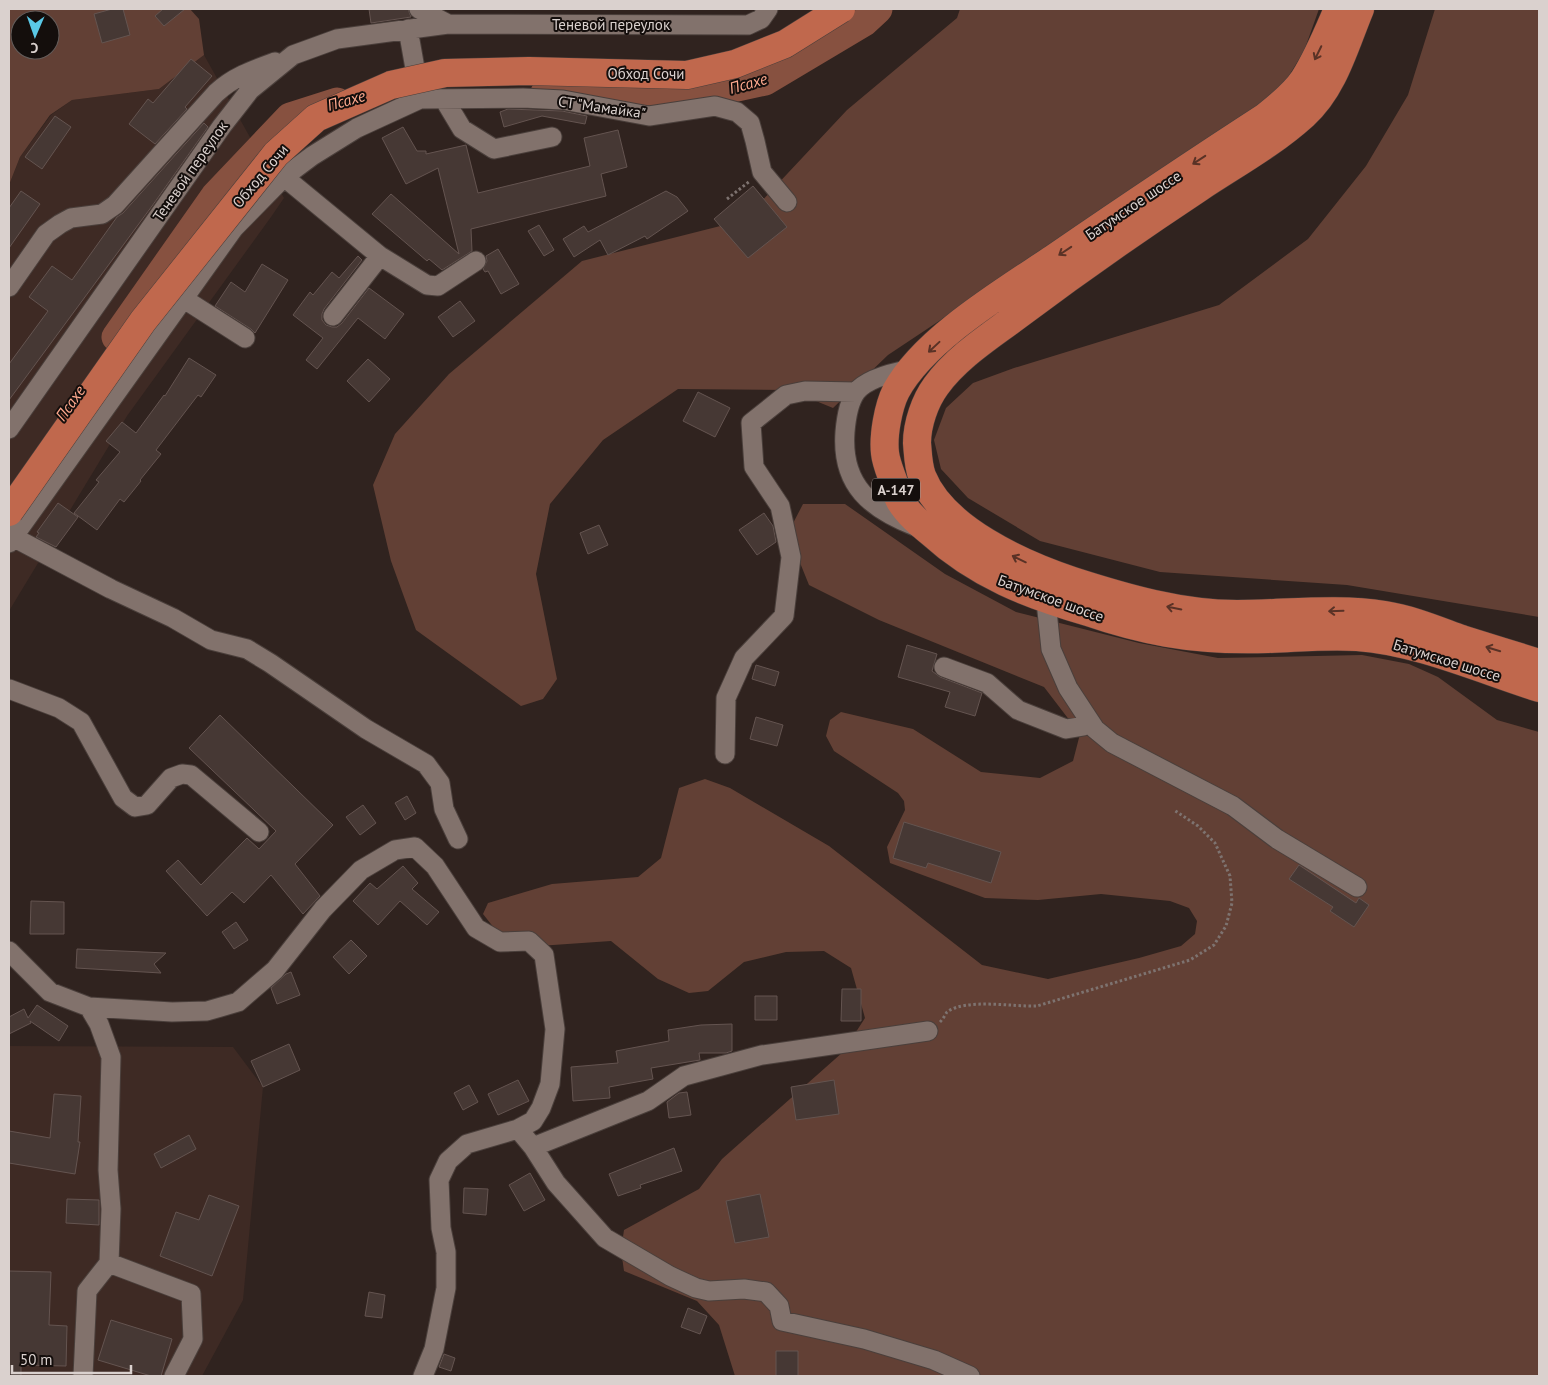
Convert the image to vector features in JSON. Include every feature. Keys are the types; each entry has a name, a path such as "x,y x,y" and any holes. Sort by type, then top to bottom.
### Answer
{"highway":[{"name":"Обход Сочи","path":"10,531 143,321 276,154 316,118 392,85 445,73 529,71 687,75 735,64 785,44 841,9"},
{"name":"Батумское шоссе","path":"1338,9 1318,55 1303,80 1285,101 1265,117 971,315 935,345 912,368 895,393 887,420 885,452 900,501 914,519 963,559 1004,583 1051,600 1118,622 1196,638 1228,640 1324,636 1360,637 1398,643 1539,688"},
{"name":"Батумское шоссе","path":"1360,9 1326,87 1306,114 1266,146 1203,185 1089,262 979,344 949,371 934,388 924,410 917,436 918,462 921,474 930,492 954,520 973,534 1020,560 1070,580 1141,602 1195,612 1236,614 1346,611 1388,615 1539,663"}],"street":[{"name":"Теневой переулок","path":"419,9 448,16 748,25 761,20 768,9"},
{"name":"Теневой переулок","path":"9,429 222,126 250,90 293,55 337,39 408,29 448,16"},
{"path":"408,29 420,100 357,128 312,156 284,177 234,228 184,299 10,531 110,589 173,618 210,640 247,649 366,729 426,764 440,782 444,809 458,839"},
{"path":"9,287 46,234 71,218 102,214 115,205 227,83 240,75 293,55"},
{"name":"СТ \"Мамайка\"","path":"420,100 523,98 563,100 648,116 715,106 737,112 750,124 762,172 787,202"},
{"path":"444,99 462,129 494,149 552,137"},
{"path":"284,177 380,256 427,285 438,286 476,261"},
{"path":"333,316 380,256"},
{"path":"184,299 246,338"},
{"path":"912,368 872,381 856,392 849,408 844,441 849,472 859,491 876,506 899,520 927,530"},
{"path":"725,754 726,698 744,658 784,616 791,558 780,506 754,467 750,423 786,395 804,391 856,392"},
{"path":"1051,600 1047,611 1051,649 1068,688 1095,729 1112,744 1233,806 1277,839 1357,887"},
{"path":"944,667 987,683 1018,710 1066,729 1084,726 1090,720"},
{"path":"9,689 60,708 81,722 123,798 135,807 148,805 171,778 182,774 191,775 259,832"},
{"path":"9,951 50,992 89,1007 207,1012 238,1002 275,970 322,909 361,870 395,850 416,846 435,866 476,928 500,942 529,941 544,955 555,1029 550,1084 541,1108 533,1121 518,1128 467,1144 448,1160 439,1180 441,1228 446,1252 446,1288 434,1349 423,1376"},
{"path":"83,1376 87,1291 108,1262 111,1209 108,1170 111,1057 99,1024 89,1007"},
{"path":"533,1147 648,1101 684,1076 762,1055 928,1031"},
{"path":"518,1128 533,1147 556,1183 605,1238 670,1276 696,1288 709,1291 744,1289 766,1292 779,1306 782,1321 785,1323 864,1339 934,1360 970,1376"},
{"path":"108,1262 191,1294 193,1339 174,1376"}],"path":[{"path":"727,199 762,172"},
{"path":"928,1031 938,1025 946,1013 956,1008 970,1004 1020,1007 1037,1006 1190,960 1214,945 1226,926 1232,903 1230,876 1215,843 1198,826 1174,810"}],"shaded area":[{"path":"9,9 190,9 199,19 204,55 159,89 72,100 50,115 20,157 9,185"},
{"path":"960,9 1319,9 1304,51 1276,97 888,355 833,408 789,390 678,389 603,440 550,504 536,574 557,679 543,699 521,706 416,630 391,561 373,485 395,434 449,374 582,261 744,220 847,110 957,18"},
{"path":"1435,9 1539,9 1539,617 1347,585 1160,572 1040,541 968,498 941,469 934,440 946,408 973,383 1014,368 1219,305 1308,239 1366,166 1408,95"},
{"path":"204,55 284,198 127,416 9,611 9,185 20,157 51,115 72,100 159,89"},
{"path":"803,504 845,504 945,574 1016,612 1139,643 1218,658 1362,655 1409,664 1438,677 1497,720 1539,732 1539,1376 735,1376 719,1325 697,1301 624,1271 621,1250 624,1230 699,1189 722,1159 843,1052 865,1018 851,968 824,951 786,952 744,962 708,991 689,993 658,979 611,941 524,947 498,933 483,914 488,903 552,884 638,877 661,858 679,788 705,779 730,788 829,846 982,965 1048,979 1139,958 1181,946 1195,934 1197,921 1189,908 1170,901 1101,894 1038,900 985,898 890,863 887,847 905,810 904,801 898,793 834,751 826,736 830,720 841,712 913,729 981,772 1040,778 1073,761 1080,734 1044,687 879,620 809,585 788,533"},
{"path":"9,1046 233,1047 263,1087 243,1300 202,1376 9,1376"}],"building":[{"path":"112,9 123,9 130,35 102,43 94,14"},
{"path":"163,9 185,9 164,26 155,16"},
{"path":"369,9 408,9 411,17 371,23"},
{"path":"191,59 212,76 185,107 187,109 155,144 129,124 148,99 153,103"},
{"path":"508,109 562,111 587,116 585,124 542,116 504,127 500,112"},
{"path":"55,116 71,127 42,169 25,157"},
{"path":"204,123 208,127 9,400 9,364 48,311 29,297 52,266 72,280 117,217 123,213"},
{"path":"403,127 417,151 426,151 426,154 466,145 478,193 590,166 584,138 618,130 627,167 601,174 606,196 471,229 472,251 442,270 429,259 427,261 372,214 391,194 459,254 438,168 406,184 382,138"},
{"path":"753,186 787,227 748,258 714,219"},
{"path":"21,191 40,204 9,248 9,208"},
{"path":"666,191 677,197 688,211 647,239 645,236 608,255 600,240 574,257 563,239 584,226 588,232"},
{"path":"539,225 554,250 544,256 528,231"},
{"path":"498,249 519,284 501,294 488,271 485,272 483,269 487,261 486,256"},
{"path":"358,256 362,260 324,309 322,320 326,325 337,327 369,288 404,314 385,339 358,318 317,369 306,360 323,338 293,315 310,292 313,295 332,272 339,278"},
{"path":"262,264 288,280 255,333 215,306 231,282 245,292"},
{"path":"460,301 475,321 453,337 438,317"},
{"path":"189,358 216,375 201,397 198,395 156,450 161,454 141,481 124,502 120,499 97,530 74,513 99,482 96,480 120,452 106,441 122,422 136,433 165,396"},
{"path":"368,359 390,379 369,402 347,381"},
{"path":"698,392 730,408 715,437 683,421"},
{"path":"58,503 78,517 56,547 36,537 39,533 37,532"},
{"path":"764,513 773,526 776,542 757,555 739,530"},
{"path":"599,525 608,545 588,554 580,533"},
{"path":"907,645 937,654 932,671 940,677 982,693 975,716 945,707 950,692 898,677"},
{"path":"756,665 779,672 775,686 752,679"},
{"path":"220,715 333,825 295,864 320,896 303,914 271,875 244,903 232,892 207,916 166,871 178,860 201,885 247,838 259,849 276,831 189,748"},
{"path":"756,717 783,725 777,746 750,739"},
{"path":"407,796 416,813 405,820 395,803"},
{"path":"363,805 376,823 360,835 346,817"},
{"path":"904,822 1001,852 991,883 928,863 926,868 893,858"},
{"path":"1299,865 1356,903 1359,898 1369,905 1354,927 1330,911 1333,907 1289,879"},
{"path":"403,866 418,883 412,889 439,912 427,925 400,901 378,925 353,901 370,883 377,889"},
{"path":"31,901 64,902 64,934 30,934"},
{"path":"236,922 248,940 234,949 222,932"},
{"path":"351,940 367,956 349,974 333,957"},
{"path":"77,949 166,953 154,964 161,973 76,968"},
{"path":"291,972 300,995 277,1004 271,988 286,974"},
{"path":"842,989 861,989 861,1021 841,1021"},
{"path":"755,996 777,996 777,1020 755,1020"},
{"path":"37,1005 68,1026 59,1041 30,1021 31,1023 9,1034 9,1017 24,1009 28,1018"},
{"path":"732,1024 732,1051 726,1053 699,1053 700,1060 651,1068 653,1079 609,1087 610,1098 573,1101 571,1067 618,1063 616,1051 669,1041 668,1030 701,1025"},
{"path":"289,1044 300,1070 263,1087 251,1061"},
{"path":"518,1080 529,1101 498,1115 488,1094"},
{"path":"834,1080 839,1114 796,1120 791,1087"},
{"path":"469,1085 478,1102 463,1110 454,1093"},
{"path":"687,1092 691,1115 669,1118 667,1102 679,1093"},
{"path":"54,1094 81,1096 78,1142 80,1142 75,1174 9,1163 9,1131 50,1138"},
{"path":"189,1135 196,1149 161,1168 154,1154"},
{"path":"674,1148 682,1171 640,1185 641,1188 618,1196 609,1174"},
{"path":"530,1173 545,1200 524,1211 509,1185"},
{"path":"464,1188 488,1189 486,1215 463,1213"},
{"path":"760,1194 769,1237 735,1243 726,1201"},
{"path":"209,1195 239,1206 212,1276 160,1256 176,1212 199,1220"},
{"path":"67,1199 99,1200 99,1225 66,1223"},
{"path":"9,1271 51,1272 49,1325 67,1326 66,1366 21,1365 21,1376 9,1376"},
{"path":"369,1292 385,1295 382,1318 365,1316"},
{"path":"688,1308 707,1316 700,1334 681,1327"},
{"path":"111,1320 172,1339 161,1376 151,1376 98,1360"},
{"path":"776,1351 798,1351 798,1376 776,1376"},
{"path":"444,1354 455,1358 451,1371 439,1367"}],"waterway":[{"name":"Псахе","path":"545,93 627,97 714,92 765,81 864,22 878,9"},
{"name":"Псахе","path":"116,337 215,196 290,117 337,102"}]}
